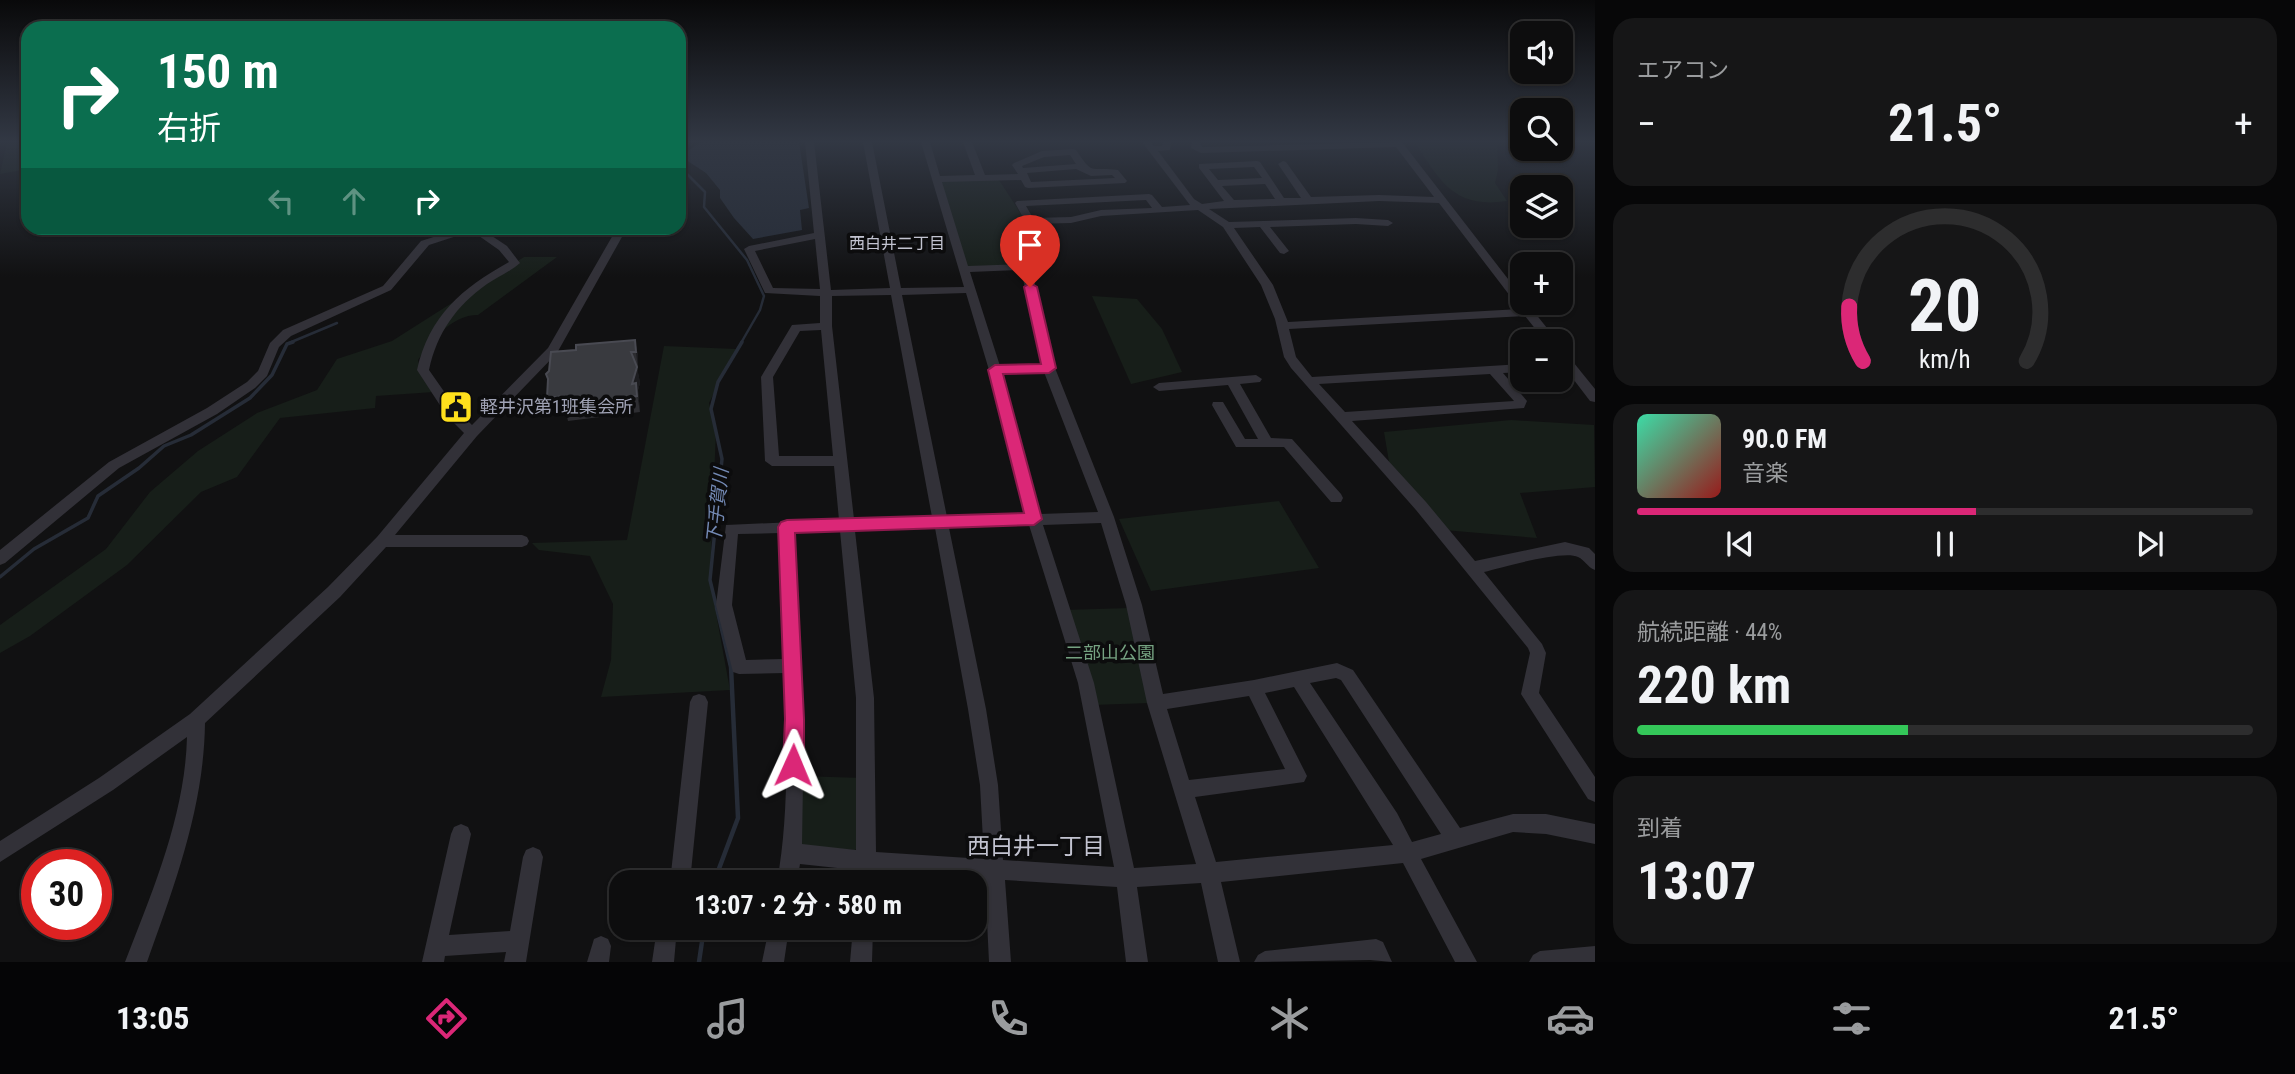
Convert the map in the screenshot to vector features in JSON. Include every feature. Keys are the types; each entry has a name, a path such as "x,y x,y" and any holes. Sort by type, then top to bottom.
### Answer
{"street":[{"path":"813,187 865,698 867,870"},
{"path":"876,187 985,760 1000,962"},
{"path":"937,187 995,370 1034,519 1086,683 1126,878 1137,962"},
{"path":"1178,187 1199,207 1227,225 1267,285 1283,326 1290,357 1534,644 1538,653 1530,694 1595,793"},
{"path":"1218,187 1231,203"},
{"path":"1272,187 1281,201"},
{"path":"1299,187 1308,200"},
{"path":"1431,187 1510,288"},
{"path":"1160,211 1149,197 1020,203 1030,221 1160,211 1231,203 1357,199 1441,200"},
{"path":"1357,199 1374,221"},
{"path":"1227,225 1374,221 1388,223"},
{"path":"1263,224 1284,251"},
{"path":"0,559 114,464 212,411 251,385 262,373 274,346 287,333 387,289 425,243 450,235"},
{"path":"472,433 452,413 423,370 437,328 463,295 515,263 503,248 483,235"},
{"path":"0,852 106,784 196,720 334,592 382,541 472,433 553,350 618,235"},
{"path":"818,235 749,248 769,291 826,293 969,290"},
{"path":"963,269 1026,267 1049,368 1107,517 1134,604 1156,703 1209,873 1229,962"},
{"path":"1283,326 1510,313"},
{"path":"1531,315 1542,329"},
{"path":"826,326 796,328 768,377 772,461 840,461"},
{"path":"995,370 1049,368"},
{"path":"1309,381 1510,368"},
{"path":"1341,417 1518,405 1521,401 1492,369"},
{"path":"1573,376 1595,398"},
{"path":"1159,387 1256,379"},
{"path":"1232,381 1268,443"},
{"path":"1218,405 1241,444 1287,442 1336,498"},
{"path":"792,666 739,667 724,605 731,528 941,524 1107,517"},
{"path":"787,527 794,719 792,853 789,870"},
{"path":"382,541 522,541"},
{"path":"1472,568 1565,548 1584,552 1595,564"},
{"path":"1156,703 1254,688 1337,670 1347,675 1457,840"},
{"path":"1298,679 1390,820 1466,962"},
{"path":"1182,790 1298,776 1254,688"},
{"path":"681,870 699,702"},
{"path":"136,962 180,832 197,735 196,720"},
{"path":"792,853 867,861 1126,878 1209,873 1408,853 1513,823 1565,826 1595,834"},
{"path":"461,834 435,954 517,952 533,857"},
{"path":"663,962 666,940"},
{"path":"773,962 777,940"},
{"path":"861,962 862,940"},
{"path":"1265,962 1376,949 1381,962"},
{"path":"1555,961 1595,957"}],"green space":[{"path":"940,187 1003,187 1025,220 1023,235 1026,267 966,266"},
{"path":"1448,187 1498,187 1507,201 1474,201"},
{"path":"524,257 557,257 478,315 459,319 436,337 418,360 423,379 434,392 376,396 375,408 280,418 237,477 201,492 127,565 30,636 0,653 0,625 106,549 150,492 198,451 257,413 317,390 337,359 392,341"},
{"path":"1092,296 1137,299 1162,329 1182,372 1131,384"},
{"path":"664,346 736,349 709,403 716,430 710,580 730,690 601,697 611,660 613,604 590,556 539,550 532,543 627,540"},
{"path":"1511,420 1594,425 1595,487 1520,493 1537,538 1432,529 1389,462 1384,432"},
{"path":"1279,501 1319,568 1151,591 1119,519"},
{"name":"二部山公園","path":"1130,608 1150,703 1092,705 1064,610"},
{"path":"800,776 863,778 863,843 855,850 804,846 797,838"}],"shaded area":[{"path":"717,187 806,187 809,208 800,210 802,230 753,239 720,198"}],"building":[{"path":"635,340 636,352 631,352 637,367 632,384 636,383 637,396 564,405 564,396 547,398 546,374 549,371 551,352 576,350 576,345"}],"waterway":[{"name":"下手賀川","path":"700,187 705,192 704,207 747,260 764,296 760,310 741,343"},
{"path":"289,343 337,323"},
{"path":"0,577 34,549 88,518 98,496 139,468 164,446 191,435 250,398 272,375 287,344 293,342"},
{"name":"下手賀川","path":"717,609 710,580 722,459 711,409 718,382 742,342"},
{"name":"下手賀川","path":"717,608 731,667 738,818 718,870"},
{"name":"下手賀川","path":"699,962 702,940"}],"place":[{"name":"軽井沢第1班集会所","path":"456,407"}],"district":[{"name":"西白井二丁目","path":"897,243"},
{"name":"西白井一丁目","path":"1036,846"}],"route":[{"path":"793,765 794,719 787,527 1034,519 995,370 1049,368 1030,287"}]}
